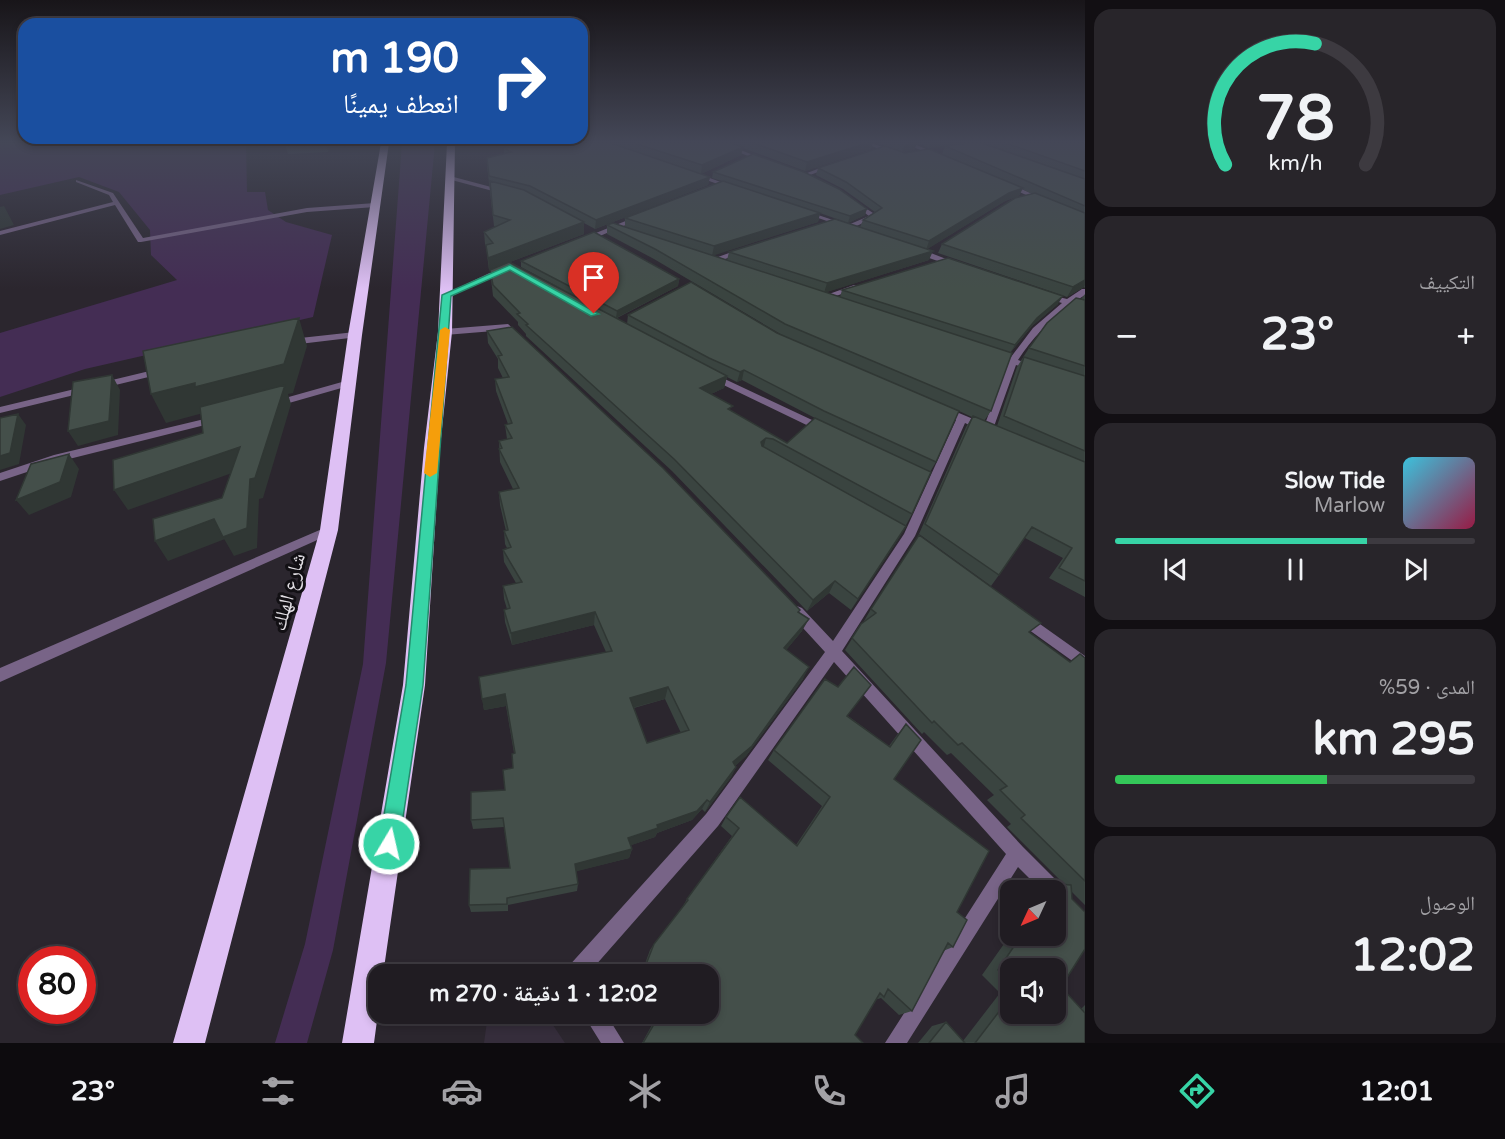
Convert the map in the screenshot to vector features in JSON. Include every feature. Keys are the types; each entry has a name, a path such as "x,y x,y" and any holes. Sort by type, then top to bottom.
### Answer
{"highway":[{"name":"شارع الهلك","path":"189,1043 329,530 377,192"},
{"path":"375,964 414,685 432,448 445,332 450,192"},
{"path":"358,1043 368,1001"}],"street":[{"path":"103,192 111,195 141,240 307,210 375,205"},
{"path":"503,192 516,195"},
{"path":"1023,192 1054,205"},
{"path":"1017,201 1033,196"},
{"path":"848,198 874,216 850,227"},
{"path":"0,233 115,203"},
{"path":"800,210 861,231"},
{"path":"573,244 646,215"},
{"path":"822,225 833,222"},
{"path":"614,228 625,232"},
{"path":"585,230 604,240"},
{"path":"711,261 756,247"},
{"path":"906,247 967,268"},
{"path":"928,254 938,248"},
{"path":"701,257 723,265"},
{"path":"933,263 944,260"},
{"path":"447,295 510,267"},
{"path":"822,298 866,284"},
{"path":"1034,291 1085,308"},
{"path":"988,430 1013,361 1027,339 1068,302 1085,291"},
{"path":"811,294 833,302"},
{"path":"445,332 508,327 525,346"},
{"path":"281,344 355,335"},
{"path":"991,353 1044,371"},
{"path":"0,410 168,370"},
{"path":"703,372 829,431"},
{"path":"262,407 349,383"},
{"path":"929,404 999,434"},
{"path":"0,477 54,459 230,416"},
{"path":"584,964 712,820 834,651 908,536 928,479 962,418"},
{"path":"0,675 329,530"},
{"path":"786,601 1017,853 1045,880"},
{"path":"1011,610 1085,664"},
{"path":"895,1043 1017,853"},
{"path":"1066,901 1071,906"},
{"path":"600,1024 614,1043"}],"shaded area":[{"path":"0,192 15,192 0,195"},
{"path":"119,192 265,192 268,210 286,222 332,235 313,317 85,369 0,397 0,333 177,280 151,255 150,230"},
{"path":"398,192 430,192 386,663 333,950 307,1043 275,1043 305,944 363,664"},
{"path":"487,1024 552,1024 565,1043 484,1043"}],"building":[{"path":"491,192 527,192 584,222 488,258 486,245 493,243 484,232 510,220 493,215"},
{"path":"541,192 671,192 596,220"},
{"path":"695,192 755,192 820,213 714,246 625,218"},
{"path":"774,192 843,192 867,209 850,216"},
{"path":"859,192 1013,192 929,241 863,220 882,208"},
{"path":"1052,192 1085,192 1085,206"},
{"path":"1035,193 1085,213 1085,280 1073,287 942,244 1015,198"},
{"path":"835,219 933,251 827,283 729,252"},
{"path":"613,223 1012,353 991,411 785,324 655,249 607,225"},
{"path":"594,232 679,279 617,311 521,261"},
{"path":"948,258 1063,296 1037,318 1015,345 842,290"},
{"path":"509,262 727,376 700,388 733,406 728,409 787,443 815,418 931,472 912,514 773,439 766,438 761,442 762,446 906,526 858,599 835,581 813,600 674,459 526,325 528,324 517,314 520,313 493,285 490,270"},
{"path":"691,282 777,333 959,411 936,462 824,411 744,370 740,372 709,358 628,315"},
{"path":"1076,298 1085,300 1085,366 1029,348 1047,323"},
{"path":"299,318 284,364 195,387 195,383 151,394 143,351"},
{"path":"512,327 663,468 800,610 798,612 809,619 784,648 809,667 752,746 733,762 736,767 710,802 707,800 697,811 628,838 632,849 575,864 578,884 507,898 507,904 469,905 470,869 510,868 503,818 471,820 471,792 505,790 503,770 513,768 512,754 515,753 505,694 482,699 479,677 612,651 595,612 511,633 504,610 510,608 503,586 522,582 503,550 511,547 504,531 508,530 499,492 519,488 499,449 502,448 499,441 512,438 505,425 512,423 495,379 509,377 498,356 502,355 487,331","holes":["668,687 689,730 647,743 630,698"]},
{"path":"1024,357 1085,376 1085,451 1004,416"},
{"path":"112,375 109,421 68,431 73,382"},
{"path":"285,385 255,478 250,479 247,528 223,537 214,519 155,541 153,519 222,498 240,447 114,490 113,460 203,433 200,407"},
{"path":"18,414 10,453 0,456 0,418"},
{"path":"973,416 1085,462 1085,581 1059,568 1072,548 1032,527 999,575 925,524"},
{"path":"69,454 60,482 16,500 31,464"},
{"path":"919,535 1041,623 1029,632 1070,662 1080,654 1085,658 1085,881 1021,818 1025,815 1000,790 1007,786 962,743 958,745 934,721 932,723 852,638 861,624 876,613 871,609"},
{"path":"854,667 871,685 847,716 890,747 906,724 921,740 894,779 989,851 957,912 967,920 953,947 948,943 912,1011 888,989 884,997 880,993 855,1035 863,1043 643,1043 654,1024 719,1024 719,964 646,964 654,944 739,828 726,817 740,797 797,846 830,797 774,750 825,679 838,687"},
{"path":"1066,885 1071,885 1072,899 1085,912 1085,949 1066,979 1066,958 1006,958 1014,946 1066,946"},
{"path":"1066,992 1085,1013 1085,1043 975,1043 1000,1010 1000,1024 1066,1024"},
{"path":"946,1022 965,1043 929,1043"}],"slow traffic":[{"path":"430,473 445,330"}],"route":[{"path":"389,844 414,685 432,448 447,295 510,267 594,314"}]}
